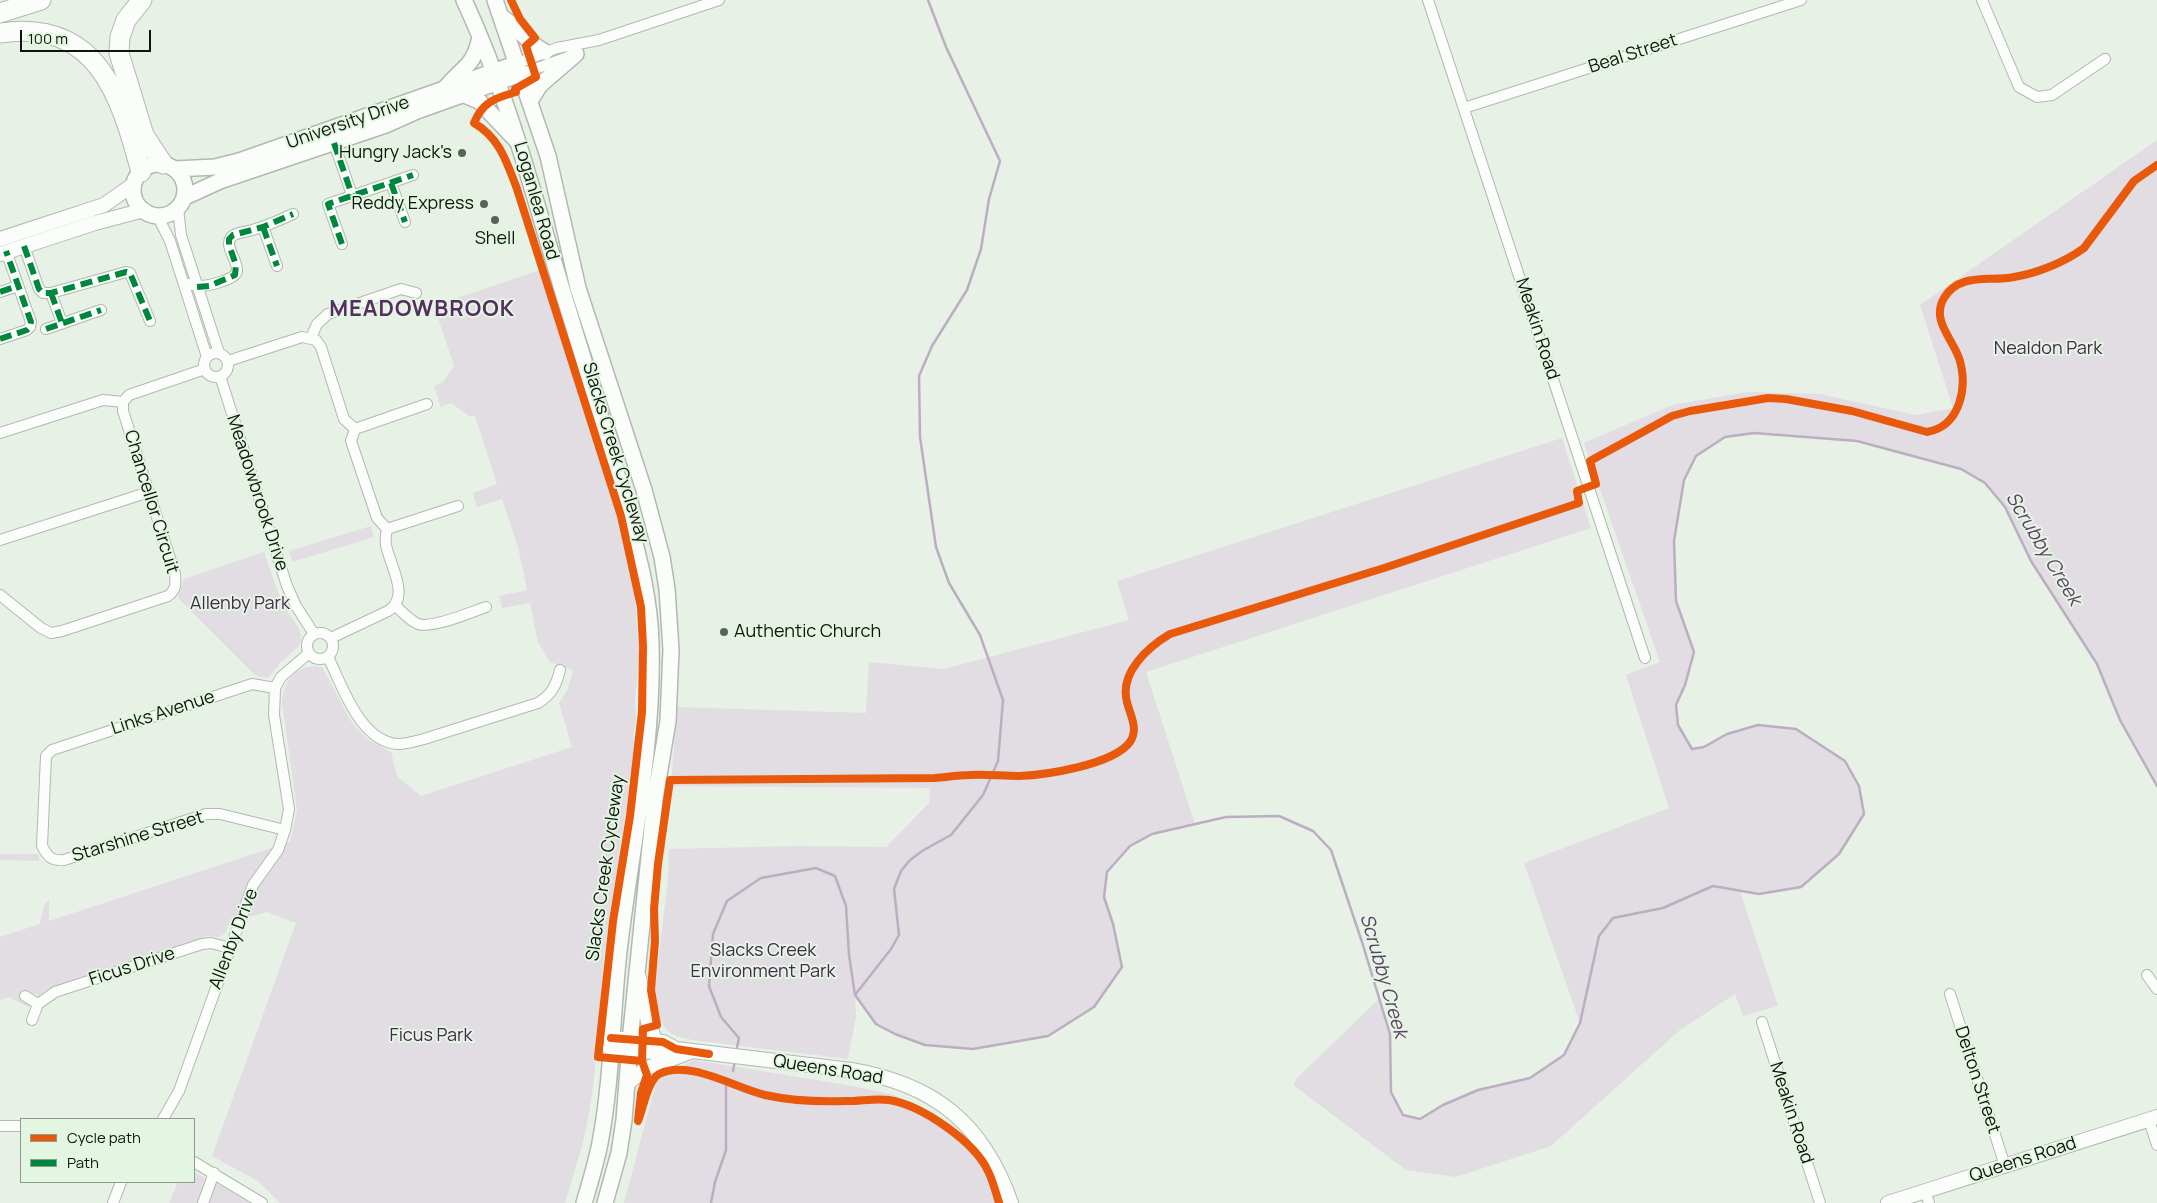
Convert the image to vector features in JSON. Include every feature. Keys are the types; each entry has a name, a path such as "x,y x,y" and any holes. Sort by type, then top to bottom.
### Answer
{"highway":[{"path":"0,13 41,0"},
{"path":"142,0 126,20 120,37 119,53 144,135 169,166"},
{"path":"0,33 24,31 52,36 77,47 93,60 112,87 137,178"}],"main road":[{"name":"Loganlea Road","path":"464,0 496,77 520,144 557,275 594,388 622,490 644,581 648,612 651,643 646,745 621,935 600,1143 584,1203"},
{"name":"Loganlea Road","path":"495,0 520,68 548,156 578,288 654,524 667,588 671,650 670,695 655,799 628,1083 619,1153 605,1203"},
{"path":"502,17 517,27 536,47 545,52"},
{"path":"446,88 472,60 477,51 480,36"},
{"path":"530,101 540,85 576,54"},
{"name":"University Drive","path":"181,202 220,181 334,143 462,94 496,77 520,68"},
{"name":"University Drive","path":"169,166 215,167 239,161 446,88 496,77"},
{"path":"462,94 479,101 520,144"},
{"path":"155,164 169,166 184,181 181,202 172,213 150,213 135,199 137,178 155,164"}],"street":[{"path":"520,68 545,52 599,40 719,0"},
{"name":"Meakin Road","path":"1428,0 1645,658"},
{"name":"Beal Street","path":"1464,108 1801,0"},
{"path":"1982,0 2019,87 2037,97 2052,95 2105,59"},
{"path":"520,68 576,54 599,40"},
{"path":"334,143 352,195"},
{"path":"342,244 328,204 413,176"},
{"path":"2,248 104,205 119,196 137,178"},
{"path":"391,183 405,222"},
{"path":"2,248 24,246 95,223 150,213 170,241 207,357 205,370 210,375 220,376 228,369 228,361 219,353 181,235 181,202"},
{"path":"184,283 197,287 209,286 236,275 236,265 229,244 233,235 263,227 293,214"},
{"path":"263,227 277,266"},
{"path":"24,246 39,289 43,293 51,293 126,272 130,273 150,321"},
{"path":"0,339 27,330 30,327 18,286 2,248"},
{"path":"0,292 18,286"},
{"path":"311,338 317,324 328,314 401,289 416,293"},
{"path":"51,293 62,323"},
{"path":"46,329 101,310"},
{"path":"228,361 302,337 316,340 321,347 344,419 355,429"},
{"path":"207,357 214,353 219,353"},
{"path":"0,433 103,400 123,402 129,395 205,370"},
{"name":"Meadowbrook Drive","path":"220,376 287,586 296,606 314,634"},
{"name":"Chancellor Circuit","path":"0,595 51,633 168,596 173,592 176,584 175,574 123,411 123,402"},
{"path":"355,429 428,404"},
{"path":"331,638 396,606 400,592 386,544 387,529 377,518 351,441 355,429"},
{"path":"0,540 149,492"},
{"path":"387,529 458,506"},
{"path":"396,606 410,620 420,625 430,625 486,607"},
{"path":"314,634 325,634 331,638 334,646 328,657 320,660 309,653 308,640 314,634"},
{"path":"275,688 281,677 309,653"},
{"path":"328,657 359,719 369,730 381,738 396,744 407,744 538,703 549,696 555,687 560,670"},
{"name":"Links Avenue","path":"49,858 42,846 46,756 52,750 252,684 275,688"},
{"name":"Allenby Drive","path":"164,1118 179,1090 253,885 278,850 285,830 289,809 274,715 275,688"},
{"name":"Starshine Street","path":"49,858 64,860 206,814 220,814 285,830"},
{"name":"Ficus Drive","path":"38,1004 54,992 202,944 211,943 230,948"},
{"path":"638,969 647,1018 656,1042"},
{"path":"2147,975 2157,989"},
{"name":"Delton Street","path":"1950,994 2005,1166"},
{"path":"25,996 38,1004 32,1020"},
{"name":"Meakin Road","path":"1762,1022 1820,1203"},
{"name":"Queens Road","path":"631,1045 663,1042 676,1049 851,1070 878,1075 904,1083 954,1113 974,1133 991,1157 1011,1203"},
{"name":"Queens Road","path":"610,1043 631,1045 662,1053 676,1049"},
{"path":"628,1083 645,1068 693,1051"},
{"path":"2153,1118 2157,1145"},
{"name":"Queens Road","path":"1888,1203 1927,1197 2005,1166 2153,1118"},
{"path":"0,1126 20,1126"},
{"path":"195,1163 262,1203"},
{"path":"203,1203 214,1173"},
{"path":"113,1203 121,1183"}],"green space":[{"name":"Nealdon Park","path":"2157,140 2157,786 2120,720 2097,664 2031,561 2006,507 1985,483 1961,469 1857,441 1754,433 1725,437 1696,456 1684,480 1674,541 1676,601 1694,652 1685,685 1676,705 1678,725 1692,749 1704,747 1727,734 1758,725 1796,729 1845,761 1859,786 1864,814 1839,854 1801,887 1759,894 1740,891 1778,1006 1743,1016 1735,994 1680,1030 1551,1146 1456,1177 1406,1170 1293,1085 1298,1077 1379,999 1390,1034 1391,1092 1403,1115 1420,1119 1443,1105 1478,1090 1530,1078 1564,1055 1580,1023 1524,863 1669,808 1626,675 1660,662 1584,443 1672,405 1747,392 1820,394 1916,415 1953,408 1920,305"},
{"name":"Ficus Park","path":"540,270 623,535 635,597 639,658 635,700 636,719 633,738 637,743 635,745 606,936 594,1080 581,1150 565,1203 280,1203 258,1181 212,1156 296,923 267,912 229,923 226,933 219,937 208,936 49,988 39,995 27,992 30,1003 28,1007 9,997 0,1000 0,937 40,924 44,905 49,899 49,921 290,842 297,810 282,702 285,687 289,680 294,674 306,667 322,667 351,721 367,739 391,752 397,776 421,796 572,747 559,703 567,691 573,670 550,662 538,642 530,603 502,608 499,596 527,590 518,547 502,499 477,507 473,493 497,484 475,416 469,416 451,403 441,407 434,386 443,382 454,366 434,306"},
{"name":"Slacks Creek Environment Park","path":"1562,438 1591,528 1146,672 1195,824 1152,834 1130,846 1107,872 1104,897 1113,924 1122,967 1094,1007 1048,1036 973,1049 925,1045 895,1034 876,1024 855,996 856,1016 848,1059 692,1040 672,1034 663,1025 656,1006 655,986 668,880 669,849 796,846 886,847 929,803 930,788 671,786 677,707 866,713 869,662 944,669 1129,620 1117,581"},
{"path":"371,526 374,537 292,562 289,551"},
{"name":"Allenby Park","path":"264,552 282,603 300,630 301,640 299,646 281,662 268,678 254,674 178,598 184,579"},
{"path":"0,854 39,854 39,861 0,860"},
{"path":"694,1060 853,1086 891,1094 919,1106 946,1125 974,1152 989,1173 998,1203 624,1203 657,1079"},
{"path":"195,1173 239,1195 249,1203 169,1203 178,1183 195,1183"}],"waterway":[{"path":"855,995 891,949 899,935 894,889 901,871 909,861 922,851 951,835 983,795 998,761 1003,700 980,635 949,583 936,547 920,437 919,376 932,346 967,290 981,249 989,199 1000,161 946,47 928,0"},
{"name":"Scrubby Creek","path":"736,1052 739,1038 721,1017 709,986 713,934 727,901 761,878 816,868 835,876 846,906 849,955 855,995 876,1024 895,1034 925,1045 973,1049 1048,1036 1094,1007 1122,967 1113,924 1104,897 1107,872 1130,846 1152,834 1226,817 1279,816 1313,831 1331,850 1390,1034 1391,1092 1403,1115 1420,1119 1443,1105 1478,1090 1530,1078 1564,1055 1580,1023 1599,936 1613,918 1663,908 1713,886 1759,894 1801,887 1839,854 1864,814 1859,786 1845,761 1796,729 1758,725 1727,734 1704,747 1692,749 1678,725 1676,705 1685,685 1694,652 1676,601 1674,541 1684,480 1696,456 1725,437 1754,433 1857,441 1961,469 1985,483 2005,507 2031,561 2097,664 2120,720 2157,786"},
{"name":"Scrubby Creek","path":"733,1071 735,1060"},
{"name":"Scrubby Creek","path":"711,1203 715,1182 726,1150 726,1085"}],"marked path":[{"path":"334,143 352,195"},
{"path":"342,244 328,204 413,175"},
{"path":"391,183 405,222"},
{"path":"197,287 209,286 235,275 236,265 229,245 229,239 233,235 263,227 293,214"},
{"path":"263,227 277,266"},
{"path":"24,246 39,289 43,293 51,293 126,272 130,273 150,321"},
{"path":"0,339 27,330 31,322 6,251"},
{"path":"0,292 18,286"},
{"path":"51,293 62,323"},
{"path":"46,329 101,310"}],"cycle path":[{"name":"Slacks Creek Cycleway","path":"511,0 520,19 535,38 526,46 536,77 515,89 516,92 496,99 486,105 474,123 490,136 502,152 517,189 621,516 641,607 643,647 642,712 630,816 613,921 598,1057 642,1061"},
{"path":"999,1203 988,1171 971,1148 931,1117 902,1103 889,1100 806,1101 785,1099 765,1095 698,1072 671,1070 655,1077 646,1095 638,1121 641,1093 647,1075 642,1061 643,1029 657,1025 651,990 655,941 654,909 658,864 670,780 935,778 961,775 1019,776 1045,774 1094,763 1121,750 1133,737 1134,727 1127,702 1127,681 1137,662 1153,646 1170,634 1384,568 1579,503 1577,491 1596,484 1590,461 1672,416 1690,411 1768,398 1786,399 1852,411 1927,432 1939,428 1948,422 1954,413 1959,403 1963,381 1959,358 1941,321 1941,306 1944,298 1958,284 1967,281 2014,277 2032,273 2077,253 2084,248 2134,181 2157,165"},
{"path":"611,1038 663,1042 676,1049 709,1054"}],"place":[{"name":"Hungry Jack's","path":"462,153"},
{"name":"Reddy Express","path":"484,204"},
{"name":"Shell","path":"495,220"},
{"name":"Authentic Church","path":"724,632"}],"district":[{"name":"MEADOWBROOK","path":"422,310"}]}
